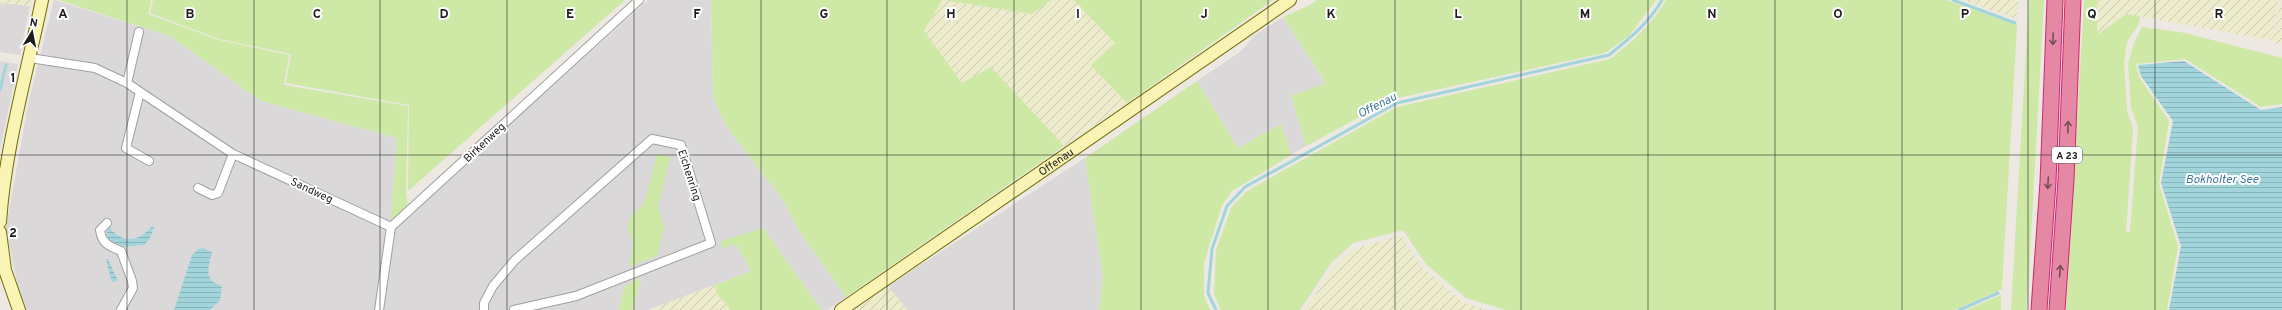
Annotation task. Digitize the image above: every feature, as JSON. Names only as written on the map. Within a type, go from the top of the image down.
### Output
[{"type":"highway","name":"A 23","points":[[2039,310],[2048,182],[2055,0]]},
{"type":"highway","name":"A 23","points":[[2057,310],[2066,180],[2073,0]]},
{"type":"main road","points":[[0,222],[2,195],[42,0]]},
{"type":"main road","name":"Offenau","points":[[841,310],[1290,0]]},
{"type":"main road","points":[[0,232],[2,269],[19,310]]},
{"type":"street","name":"Birkenweg","points":[[390,227],[639,0]]},
{"type":"street","points":[[127,83],[139,32]]},
{"type":"street","name":"Sandweg","points":[[30,58],[95,68],[127,83],[233,154],[390,227]]},
{"type":"street","points":[[140,92],[126,148],[149,161]]},
{"type":"street","name":"Eichenring","points":[[484,310],[484,303],[493,286],[515,260],[652,139],[681,145],[711,243],[576,296],[514,310]]},
{"type":"street","points":[[198,188],[212,195],[218,193],[233,154]]},
{"type":"street","points":[[107,223],[100,230],[101,238],[106,245],[121,251],[132,281],[133,288],[121,310]]},
{"type":"street","points":[[378,310],[390,227]]},
{"type":"shaded area","points":[[54,0],[170,36],[261,101],[397,138],[391,217],[399,225],[648,0],[711,0],[713,98],[727,127],[785,203],[799,231],[846,297],[827,310],[822,310],[763,228],[736,244],[751,271],[648,310],[633,310],[641,278],[624,287],[619,310],[26,310],[19,292],[6,228],[29,100]]},
{"type":"shaded area","points":[[0,3],[30,6],[20,55],[0,52]]},
{"type":"shaded area","points":[[1283,17],[1326,84],[1291,96],[1306,146],[1291,155],[1281,124],[1238,148],[1197,81],[1240,52],[1254,36]]},
{"type":"shaded area","points":[[0,61],[18,64],[0,150]]},
{"type":"shaded area","points":[[1085,158],[1103,278],[1099,310],[907,310],[888,286]]},
{"type":"green space","points":[[0,0],[31,0],[30,6],[0,3]]},
{"type":"green space","points":[[58,0],[151,0],[148,14],[219,40],[289,55],[284,85],[408,106],[406,191],[408,207],[394,220],[391,217],[397,138],[261,101],[170,36]]},
{"type":"green space","points":[[153,0],[625,0],[408,191],[409,105],[286,83],[291,54],[219,39],[150,13]]},
{"type":"green space","points":[[711,0],[942,0],[924,31],[962,83],[991,67],[1064,146],[846,297],[799,231],[785,203],[727,127],[713,98]]},
{"type":"green space","points":[[942,0],[1032,14],[1052,0],[1074,0],[1115,43],[1091,65],[1127,103],[1064,146],[991,67],[962,83],[924,31]]},
{"type":"green space","points":[[944,0],[1052,0],[1032,14]]},
{"type":"green space","points":[[1074,0],[1273,0],[1127,103],[1091,65],[1115,43]]},
{"type":"green space","points":[[1317,0],[1656,0],[1629,36],[1605,53],[1393,99],[1306,146],[1291,96],[1326,83],[1283,17],[1308,6]]},
{"type":"green space","points":[[1666,0],[1946,0],[2017,25],[2002,289],[1954,310],[1506,310],[1466,298],[1426,264],[1403,230],[1353,243],[1331,263],[1300,310],[1221,310],[1214,294],[1216,250],[1231,208],[1247,191],[1397,107],[1610,59],[1648,25]]},
{"type":"green space","points":[[1963,0],[2018,0],[2017,19]]},
{"type":"green space","points":[[2029,0],[2044,0],[2027,310],[2011,310]]},
{"type":"green space","points":[[2084,0],[2097,0],[2097,35],[2126,14],[2140,16],[2139,24],[2127,42],[2124,63],[2127,110],[2133,129],[2126,232],[2130,232],[2138,127],[2131,108],[2128,64],[2134,43],[2142,27],[2185,33],[2282,58],[2282,104],[2261,107],[2185,59],[2136,64],[2139,77],[2169,121],[2159,184],[2178,246],[2167,310],[2066,310]]},
{"type":"green space","points":[[2097,0],[2279,0],[2271,40],[2126,14],[2097,35]]},
{"type":"green space","points":[[2282,0],[2282,46],[2272,41]]},
{"type":"green space","points":[[1197,81],[1238,148],[1281,124],[1291,155],[1232,191],[1222,205],[1204,263],[1204,295],[1210,310],[1099,310],[1103,278],[1085,158]]},
{"type":"green space","points":[[657,154],[670,157],[658,206],[664,227],[657,256],[628,267],[633,246],[627,225],[631,216],[644,204]]},
{"type":"green space","points":[[763,228],[822,310],[731,310],[718,295],[715,285],[751,271],[736,244],[722,248],[721,241]]},
{"type":"green space","points":[[1401,235],[1422,267],[1464,303],[1488,310],[1305,310],[1334,267],[1354,249]]},
{"type":"green space","points":[[641,277],[633,310],[619,310],[624,287]]},
{"type":"green space","points":[[715,285],[718,295],[731,310],[652,310],[653,308]]},
{"type":"green space","points":[[888,286],[907,310],[855,310]]},
{"type":"green space","points":[[2001,295],[2001,310],[1966,310]]},
{"type":"water","name":"Bokholter See","points":[[2184,61],[2261,110],[2282,107],[2282,310],[2169,310],[2181,246],[2161,183],[2173,121],[2141,76],[2138,65]]},
{"type":"water","points":[[109,227],[119,236],[130,239],[141,236],[151,227],[154,227],[150,238],[144,245],[125,247],[109,240],[107,233]]},
{"type":"water","points":[[203,248],[212,252],[208,273],[212,281],[222,286],[220,300],[210,310],[174,310],[192,255],[198,249]]},
{"type":"water","points":[[108,259],[118,281],[112,282],[106,260]]},
{"type":"waterway","name":"Offenau","points":[[1216,310],[1208,293],[1212,249],[1227,206],[1245,187],[1397,103],[1609,55],[1645,23],[1662,0]]},
{"type":"waterway","points":[[1953,0],[2015,23]]},
{"type":"waterway","points":[[0,90],[6,65]]},
{"type":"waterway","points":[[1959,310],[1998,293]]}]
